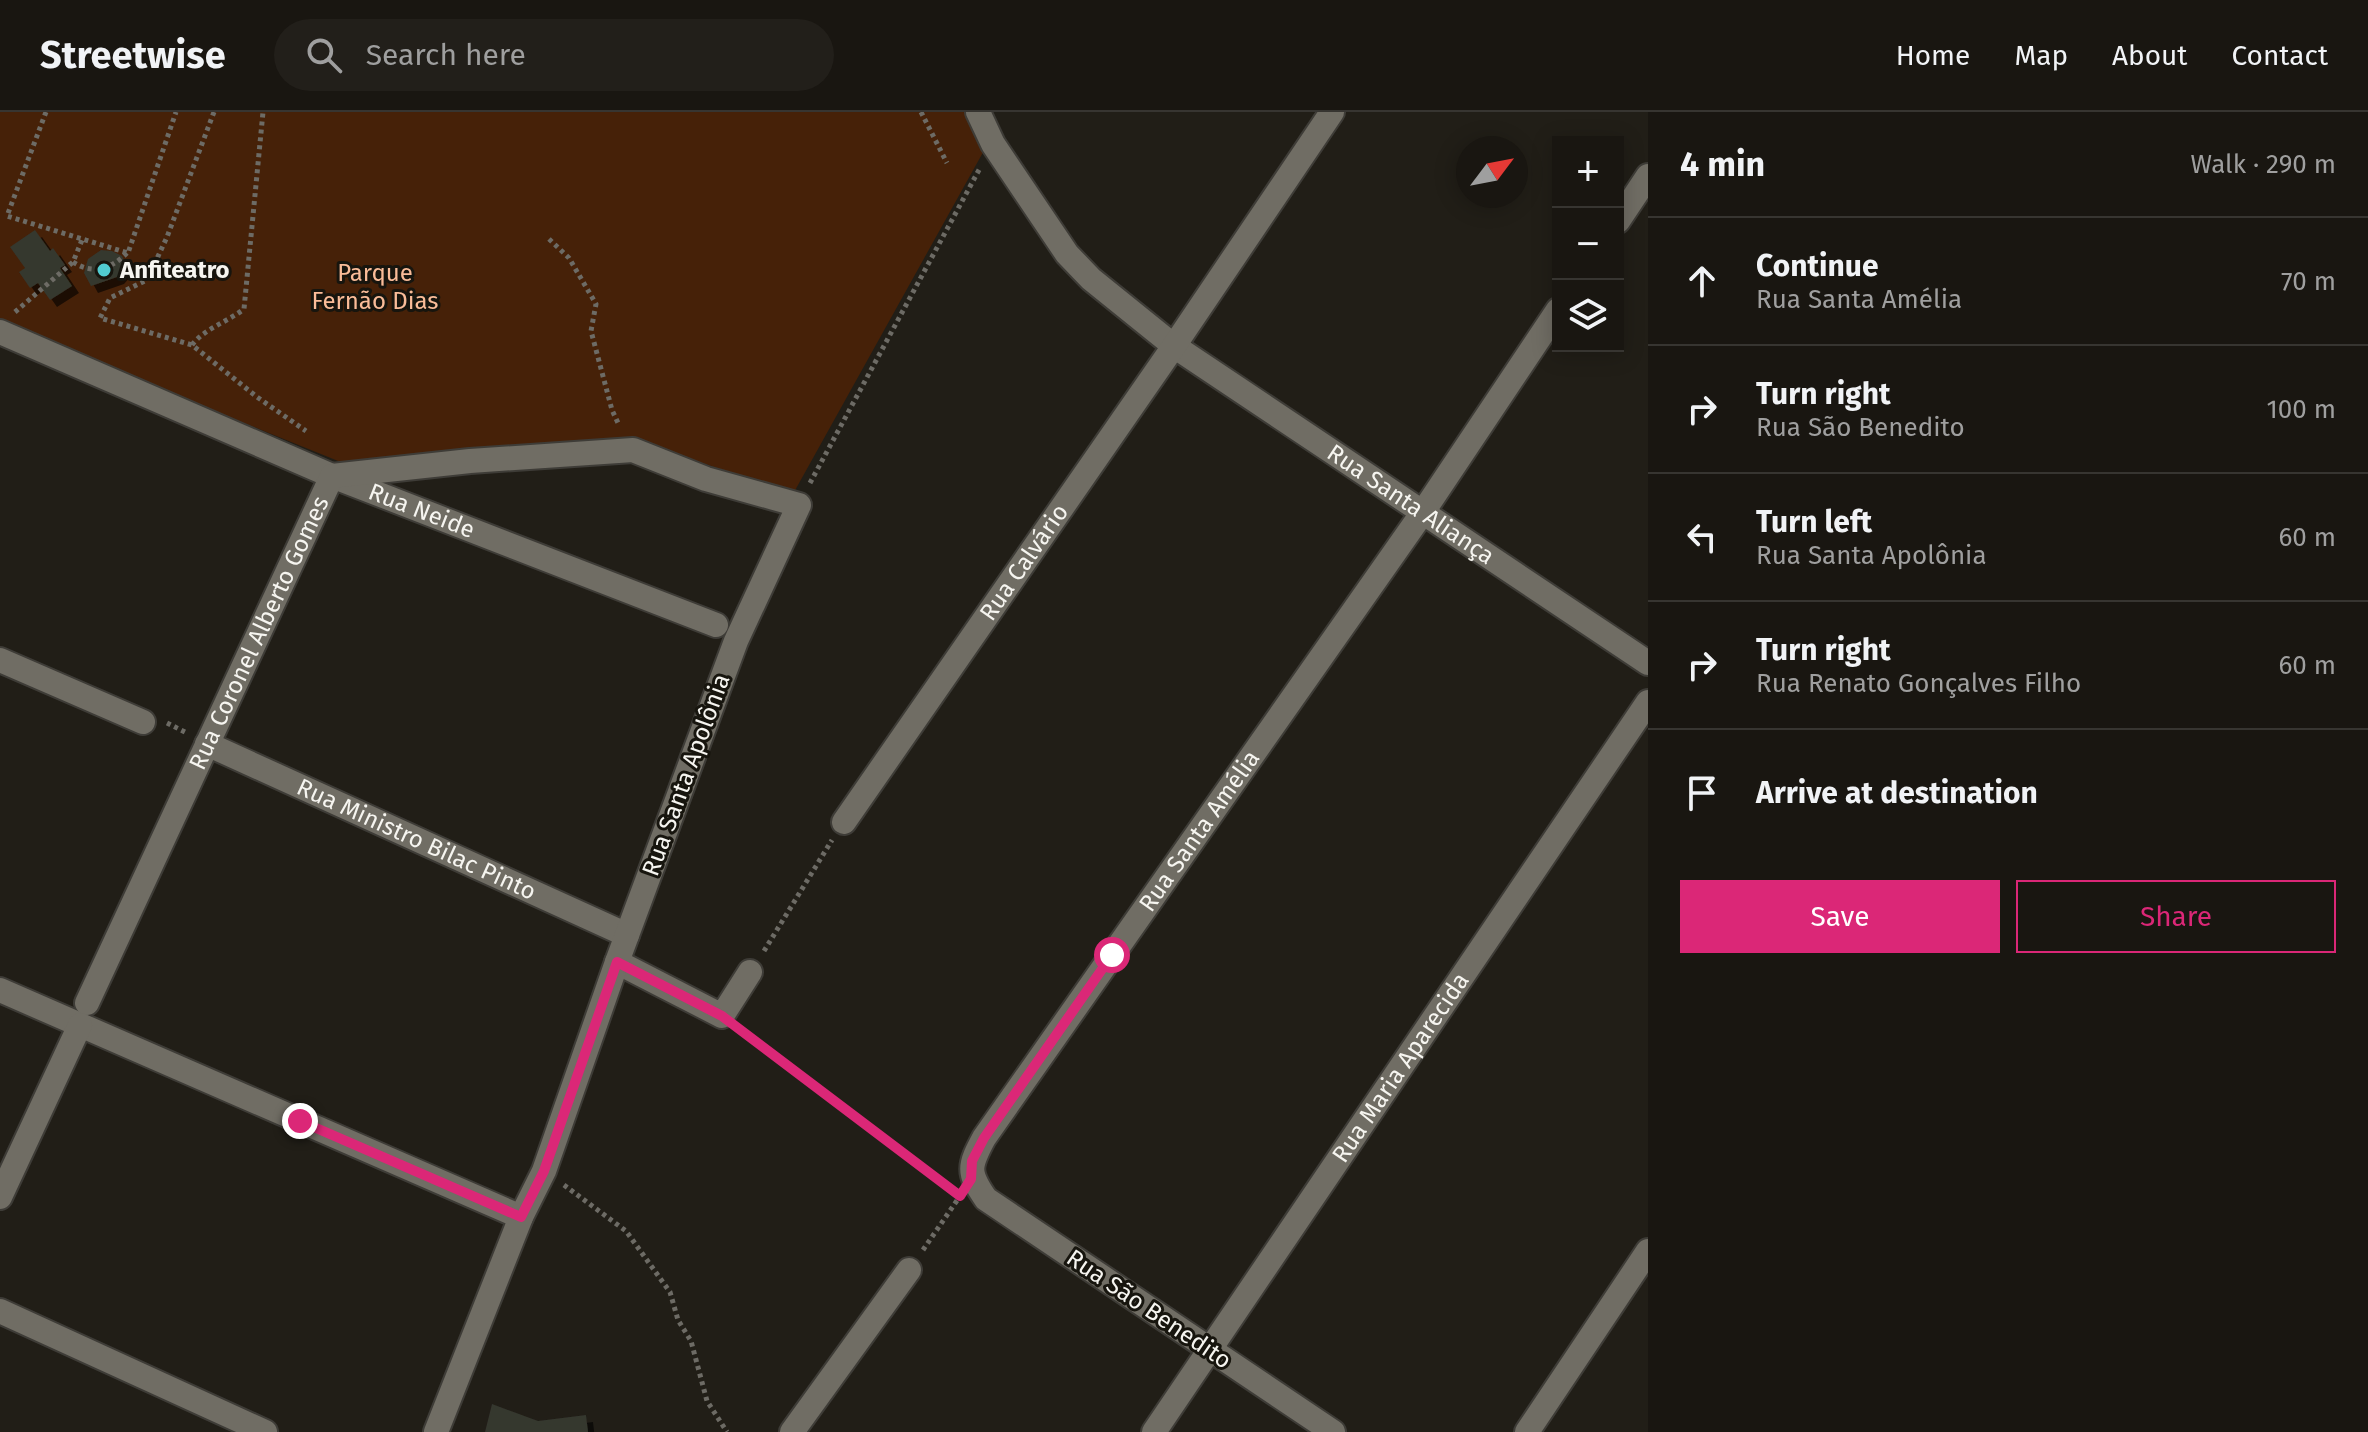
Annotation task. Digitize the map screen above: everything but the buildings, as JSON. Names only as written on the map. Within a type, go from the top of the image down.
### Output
[{"type":"street","name":"Rua Santa Aliança","points":[[978,112],[993,144],[1067,254],[1091,279],[1174,346],[1648,663]]},
{"type":"street","name":"Rua Calvário","points":[[844,822],[1332,112]]},
{"type":"street","points":[[1624,212],[1648,176]]},
{"type":"street","name":"Rua Santa Amélia","points":[[966,1188],[972,1161],[984,1138],[1423,512],[1552,319]]},
{"type":"street","name":"Rua Neide","points":[[5,324],[332,476],[716,625]]},
{"type":"street","name":"Rua Coronel Alberto Gomes","points":[[0,1197],[332,476],[470,461],[633,450],[706,479],[799,505]]},
{"type":"street","name":"Rua Santa Apolônia","points":[[436,1432],[521,1217],[544,1171],[617,962],[736,641],[799,505]]},
{"type":"street","points":[[0,660],[143,722]]},
{"type":"street","name":"Rua Maria Aparecida","points":[[1154,1432],[1648,702]]},
{"type":"street","name":"Rua Ministro Bilac Pinto","points":[[207,744],[627,935]]},
{"type":"street","points":[[617,962],[722,1016],[750,972]]},
{"type":"street","points":[[0,990],[83,1014],[521,1217]]},
{"type":"street","name":"Rua São Benedito","points":[[966,1188],[1333,1432]]},
{"type":"street","points":[[1527,1432],[1648,1251]]},
{"type":"street","points":[[792,1432],[909,1270]]},
{"type":"street","points":[[0,1311],[265,1432]]},
{"type":"path","points":[[46,112],[7,216],[128,253]]},
{"type":"path","points":[[73,262],[93,271],[120,260],[128,253],[176,112]]},
{"type":"path","points":[[214,112],[167,237],[147,280],[110,298],[100,318],[192,345],[306,431]]},
{"type":"path","points":[[192,345],[198,337],[244,309],[263,112]]},
{"type":"path","points":[[921,112],[947,163]]},
{"type":"path","points":[[799,505],[993,144]]},
{"type":"path","points":[[549,239],[569,258],[596,304],[591,331],[599,367],[612,410],[633,450]]},
{"type":"path","points":[[5,324],[41,287],[73,262],[82,240]]},
{"type":"path","points":[[143,722],[168,737],[171,732],[160,727],[163,721],[207,744]]},
{"type":"path","points":[[750,972],[844,822]]},
{"type":"path","points":[[722,1016],[966,1188],[909,1270]]},
{"type":"path","points":[[544,1171],[626,1231],[670,1292],[678,1320],[691,1341],[707,1401],[727,1432]]},
{"type":"green space","name":"Parque Fernão Dias","points":[[0,112],[970,112],[986,147],[793,494],[650,445],[348,465],[182,398],[0,319]]},
{"type":"place","name":"Anfiteatro","points":[[104,270]]},
{"type":"route","points":[[300,1121],[521,1217],[544,1171],[617,962],[722,1016],[960,1196],[971,1179],[972,1161],[984,1138],[1112,955]]}]
